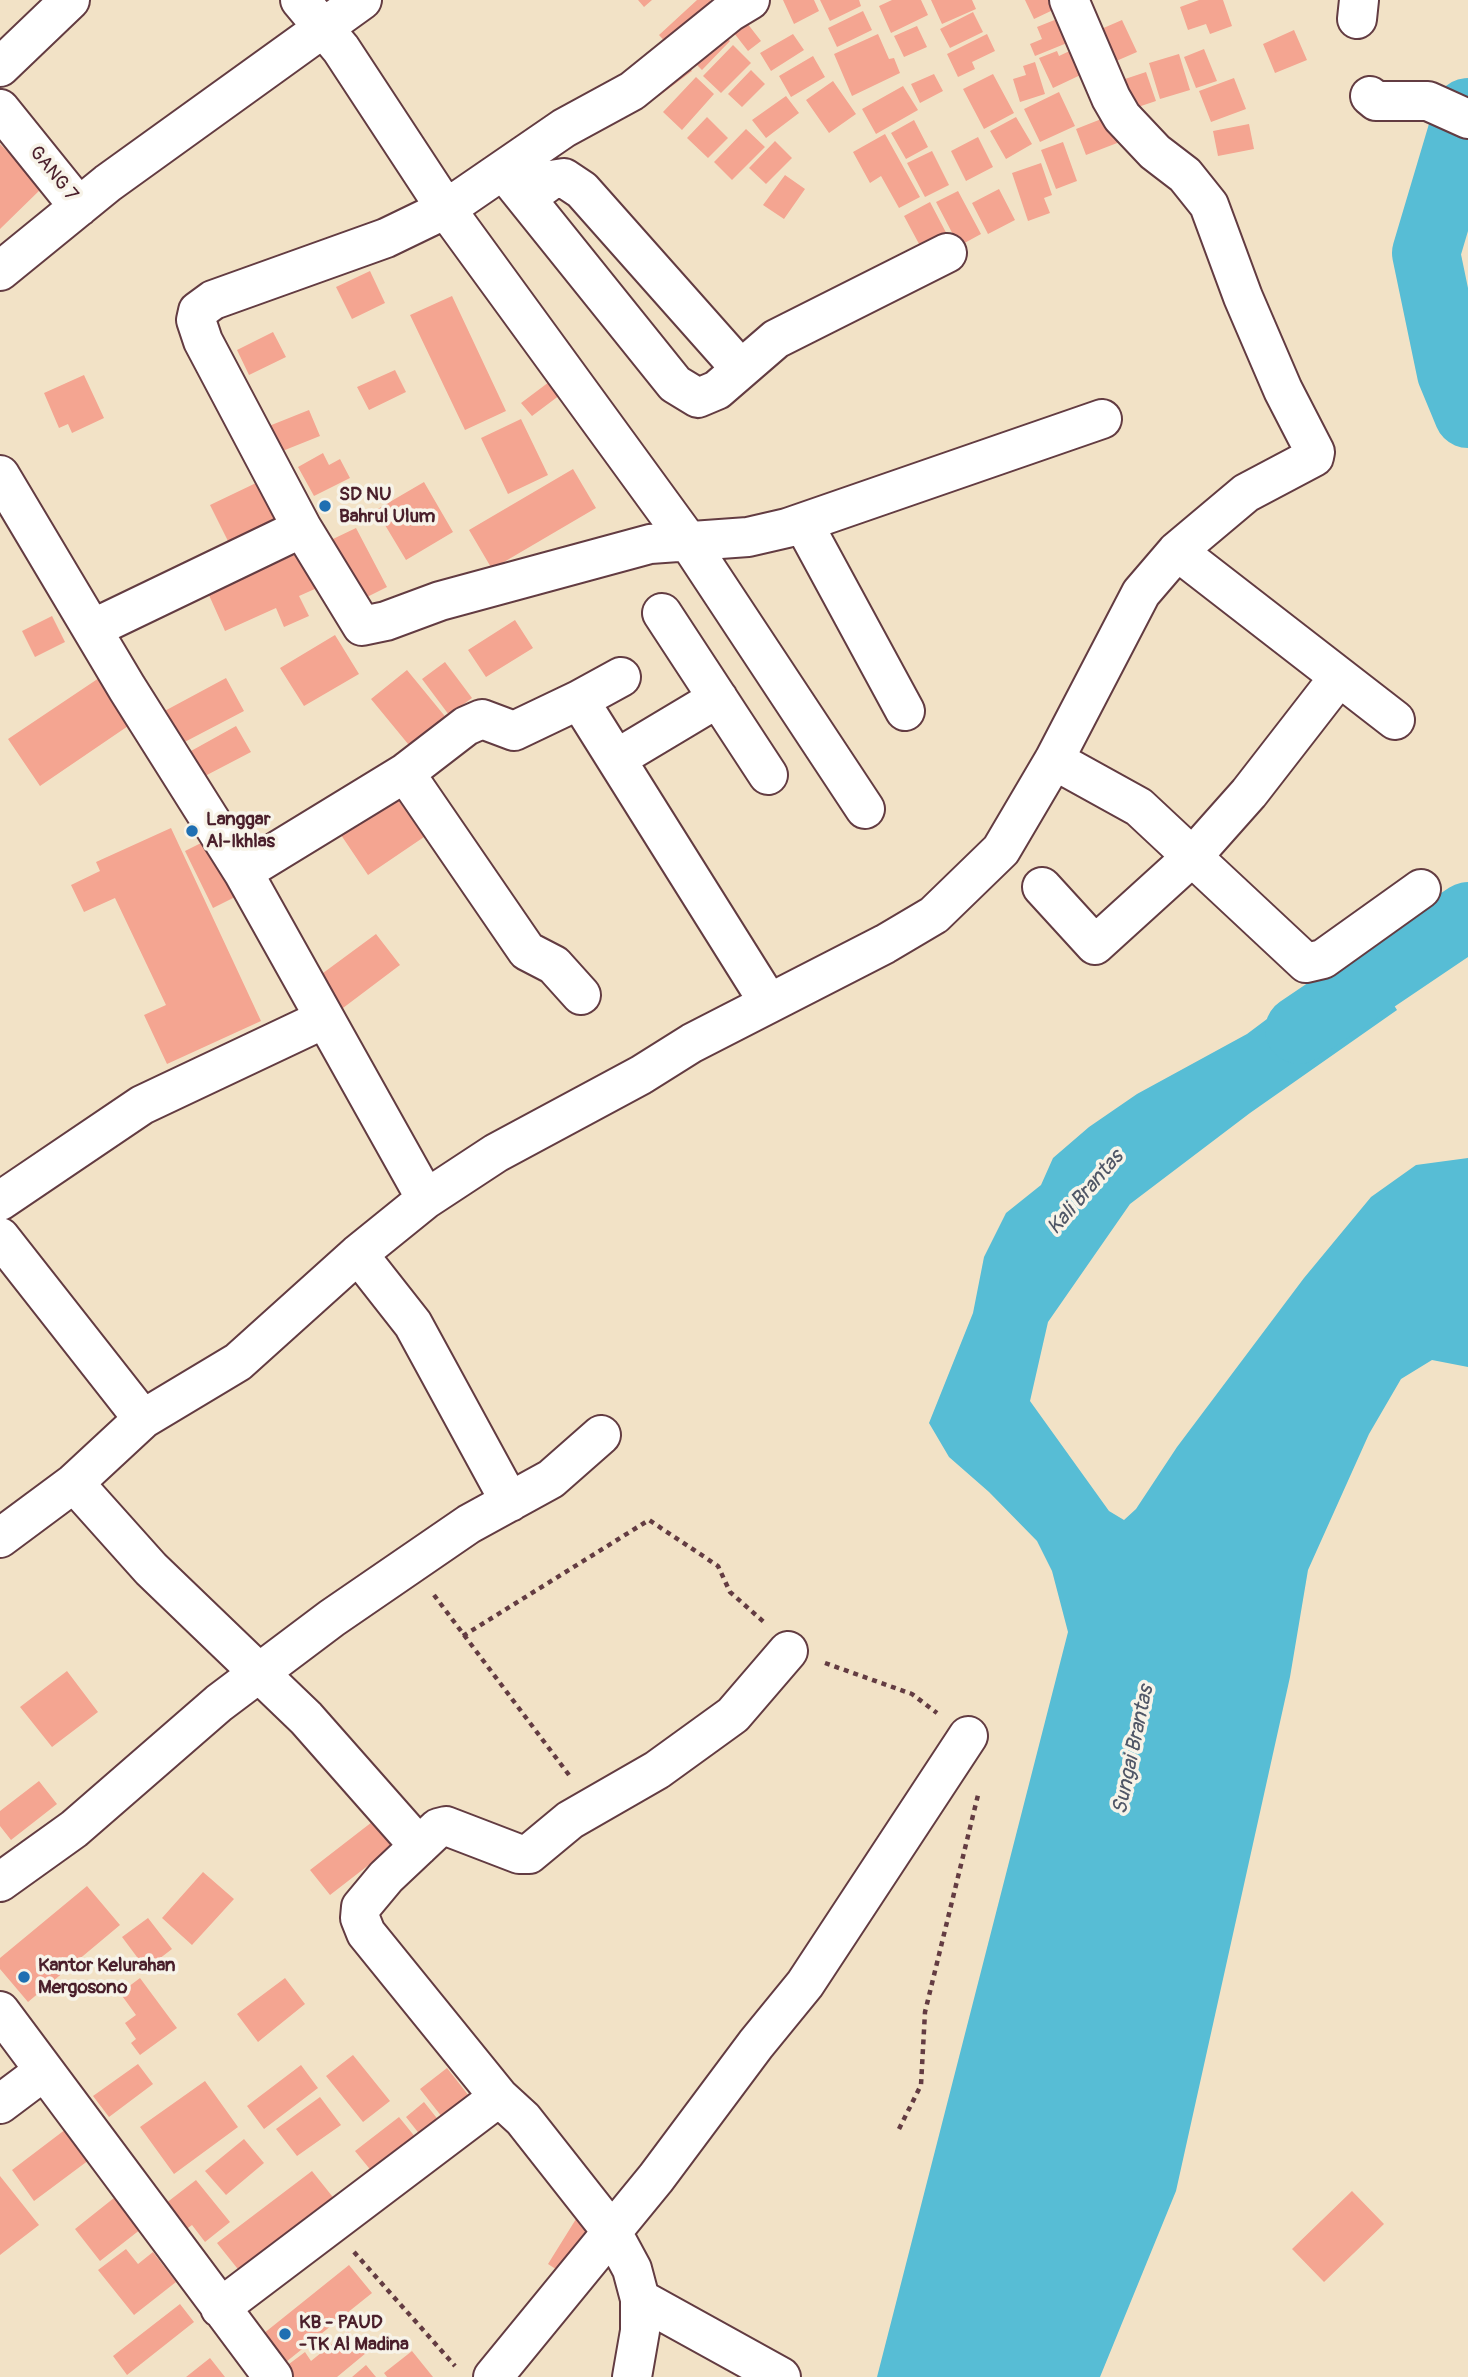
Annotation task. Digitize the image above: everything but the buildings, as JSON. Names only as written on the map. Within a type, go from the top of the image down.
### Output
[{"type":"street","points":[[0,67],[70,0]]},
{"type":"street","points":[[0,271],[311,13],[362,0]]},
{"type":"street","points":[[514,184],[564,128],[632,91],[750,0]]},
{"type":"street","points":[[0,1538],[74,1483],[143,1419],[238,1362],[358,1254],[426,1199],[496,1153],[934,915],[1001,850],[1054,760],[1141,593],[1177,551],[1247,493],[1312,458],[1315,453],[1283,390],[1209,205],[1185,175],[1155,152],[1122,117],[1111,98],[1069,0]]},
{"type":"street","points":[[311,13],[341,49],[446,209],[688,541],[864,809]]},
{"type":"street","points":[[1370,96],[1376,102],[1428,101],[1455,114]]},
{"type":"street","name":"GANG 7","points":[[0,109],[79,206]]},
{"type":"street","points":[[740,368],[582,190],[564,178],[514,184],[446,209],[386,238],[213,300],[198,311],[196,320],[203,341],[302,528],[362,626],[386,621],[440,601],[650,544],[748,537],[803,523],[1102,419]]},
{"type":"street","points":[[514,184],[675,384],[698,398],[718,390],[776,339],[947,253]]},
{"type":"street","points":[[0,475],[243,872],[426,1199]]},
{"type":"street","points":[[803,523],[905,710]]},
{"type":"street","points":[[92,629],[302,528]]},
{"type":"street","points":[[1177,551],[1395,720]]},
{"type":"street","points":[[662,613],[768,775]]},
{"type":"street","points":[[243,872],[405,772],[466,726],[482,719],[514,731],[621,677]]},
{"type":"street","points":[[1042,887],[1095,945],[1193,856],[1249,793],[1339,677]]},
{"type":"street","points":[[616,759],[718,698]]},
{"type":"street","points":[[579,700],[769,1003]]},
{"type":"street","points":[[1054,760],[1139,807],[1306,963],[1323,959],[1421,889]]},
{"type":"street","points":[[405,772],[527,951],[554,965],[581,995]]},
{"type":"street","points":[[0,1201],[142,1105],[324,1019]]},
{"type":"street","points":[[0,1237],[143,1419]]},
{"type":"street","points":[[358,1254],[413,1324],[510,1502]]},
{"type":"street","points":[[0,1882],[74,1829],[219,1703],[332,1618],[469,1524],[551,1479],[601,1435]]},
{"type":"street","points":[[74,1483],[151,1569],[306,1718],[419,1846]]},
{"type":"street","points":[[632,2377],[640,2331],[640,2299],[632,2269],[612,2232],[523,2119],[499,2097],[366,1933],[360,1918],[361,1907],[386,1877],[438,1828],[446,1826],[525,1856],[593,1807],[657,1770],[733,1715],[788,1651]]},
{"type":"street","points":[[493,2377],[612,2232],[756,2043],[805,1984],[968,1736]]},
{"type":"street","points":[[0,2011],[273,2377]]},
{"type":"street","points":[[0,2104],[44,2071]]},
{"type":"street","points":[[220,2308],[331,2227],[499,2097]]},
{"type":"street","points":[[640,2299],[781,2377]]},
{"type":"path","points":[[463,1636],[649,1520],[719,1566],[730,1592],[760,1617],[788,1651],[912,1694],[968,1736]]},
{"type":"path","points":[[402,1570],[433,1593],[593,1807]]},
{"type":"path","points":[[899,2129],[920,2085],[925,2012],[981,1781]]},
{"type":"path","points":[[331,2227],[457,2367]]},
{"type":"water","name":"Sungai Brantas","points":[[1359,950],[1397,1010],[1250,1113],[1130,1204],[1048,1322],[1030,1401],[1109,1511],[1124,1520],[1136,1509],[1177,1447],[1304,1278],[1371,1197],[1416,1165],[1468,1158],[1468,1367],[1432,1360],[1401,1379],[1369,1434],[1308,1570],[1290,1677],[1176,2191],[1100,2377],[877,2377],[1068,1632],[1052,1571],[1037,1541],[989,1492],[949,1457],[929,1423],[973,1313],[984,1257],[1006,1213],[1041,1185],[1053,1158],[1089,1127],[1137,1094],[1247,1034]]},
{"type":"waterway","name":"Kali Brantas","points":[[1468,112],[1426,253],[1451,373],[1468,414]]},
{"type":"waterway","name":"Kali Brantas","points":[[1299,1030],[1468,916]]},
{"type":"place","name":"SD NU Bahrul Ulum","points":[[325,506]]},
{"type":"place","name":"Langgar Al-Ikhlas","points":[[192,831]]},
{"type":"place","name":"Kantor Kelurahan Mergosono","points":[[24,1977]]},
{"type":"place","name":"KB - PAUD -TK Al Madina","points":[[285,2334]]}]
